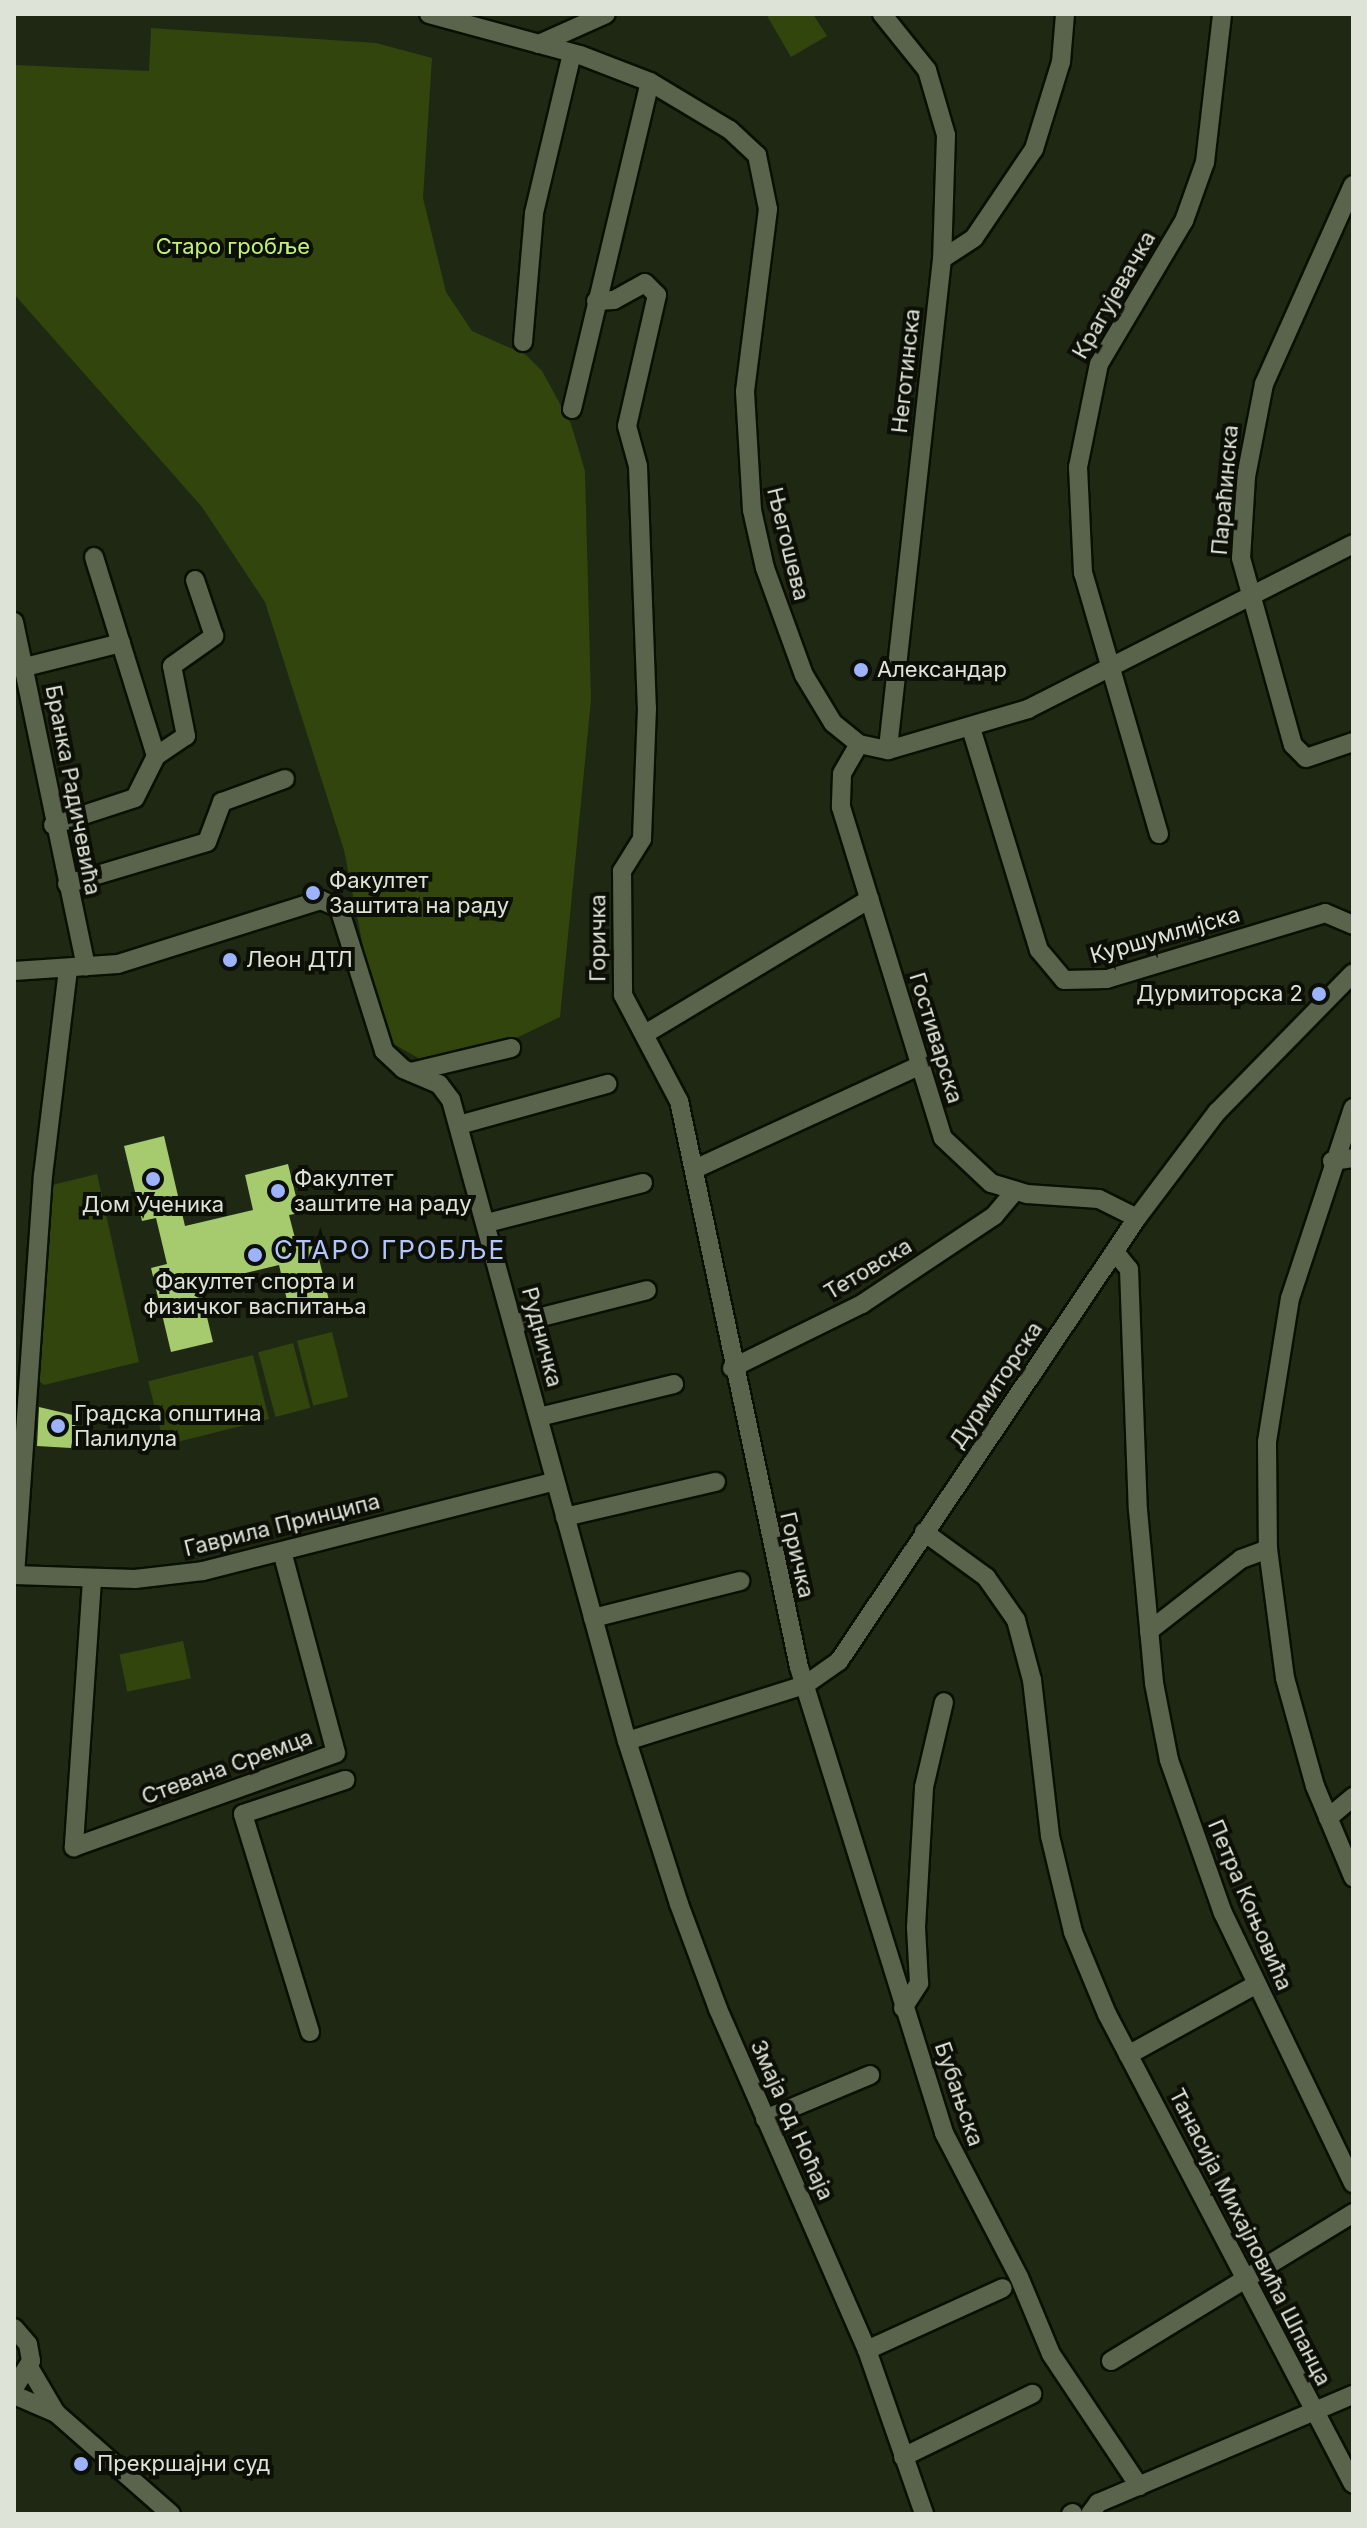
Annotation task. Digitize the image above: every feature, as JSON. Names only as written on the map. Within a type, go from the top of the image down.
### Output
[{"type":"street","name":"Његошева","points":[[429,14],[572,53],[650,82],[741,137],[763,166],[768,209],[745,392],[752,510],[765,568],[804,675],[833,723],[859,744]]},
{"type":"street","points":[[539,44],[606,14]]},
{"type":"street","name":"Неготинска","points":[[882,14],[927,70],[941,114],[942,259],[888,750]]},
{"type":"street","points":[[942,259],[974,238],[1034,149],[1061,62],[1065,14]]},
{"type":"street","name":"Крагујевачка","points":[[1159,834],[1107,665],[1079,544],[1076,502],[1085,414],[1104,353],[1195,193],[1213,118],[1222,14]]},
{"type":"street","points":[[523,342],[534,213],[572,53]]},
{"type":"street","points":[[572,409],[650,82]]},
{"type":"street","name":"Параћинска","points":[[1353,185],[1256,412],[1242,533],[1248,600],[1293,745],[1306,758],[1353,742]]},
{"type":"street","name":"Горичка","points":[[596,301],[614,300],[645,283],[657,295],[627,434],[638,466],[647,708],[642,839],[622,871],[622,990],[673,1084],[697,1168],[732,1368],[805,1685]]},
{"type":"street","points":[[859,744],[888,750],[1028,709],[1107,665],[1248,600],[1353,544]]},
{"type":"street","points":[[94,557],[156,756]]},
{"type":"street","points":[[53,825],[135,798],[156,756],[188,729],[173,663],[214,640],[195,580]]},
{"type":"street","name":"Бранка Радичевића","points":[[14,622],[67,884],[77,968],[43,1176],[14,1575]]},
{"type":"street","points":[[25,667],[121,643]]},
{"type":"street","name":"Куршумлијска","points":[[971,728],[1039,950],[1064,980],[1120,976],[1319,914],[1341,916],[1353,925]]},
{"type":"street","name":"Гостиварска","points":[[859,744],[839,790],[919,1066],[948,1146],[980,1176],[1015,1191],[1099,1199],[1137,1218]]},
{"type":"street","points":[[67,884],[207,842],[222,802],[285,779]]},
{"type":"street","points":[[645,1034],[870,899]]},
{"type":"street","name":"Рудничка","points":[[77,968],[118,964],[321,900],[339,908],[378,1041],[411,1072],[444,1088],[459,1125],[627,1741]]},
{"type":"street","points":[[14,971],[77,968]]},
{"type":"street","name":"Дурмиторска","points":[[627,1741],[805,1685],[849,1648],[1137,1218],[1217,1112],[1353,973]]},
{"type":"street","points":[[411,1072],[511,1048]]},
{"type":"street","points":[[697,1168],[919,1066]]},
{"type":"street","points":[[459,1125],[607,1084]]},
{"type":"street","points":[[1353,1108],[1332,1161],[1290,1298],[1267,1442],[1268,1549],[1285,1678],[1328,1818],[1353,1877]]},
{"type":"street","points":[[1332,1161],[1353,1158]]},
{"type":"street","points":[[487,1223],[643,1183]]},
{"type":"street","name":"Тетовска","points":[[732,1368],[862,1304],[994,1216],[1015,1191]]},
{"type":"street","name":"Петра Коњовића","points":[[1115,1252],[1129,1269],[1149,1631],[1177,1787],[1208,1876],[1353,2183]]},
{"type":"street","points":[[514,1324],[647,1290]]},
{"type":"street","points":[[539,1417],[674,1384]]},
{"type":"street","name":"Гаврила Принципа","points":[[14,1575],[92,1580],[191,1573],[555,1481]]},
{"type":"street","points":[[565,1517],[716,1482]]},
{"type":"street","name":"Танасија Михајловића Шпанца","points":[[924,1532],[986,1577],[1022,1634],[1065,1906],[1128,2055],[1353,2484]]},
{"type":"street","points":[[1149,1631],[1241,1559],[1268,1549]]},
{"type":"street","name":"Стевана Сремца","points":[[92,1580],[74,1847],[336,1753],[282,1552]]},
{"type":"street","points":[[593,1618],[740,1581]]},
{"type":"street","name":"Бубањска","points":[[805,1685],[903,2008],[952,2153],[1019,2277],[1051,2354],[1139,2486]]},
{"type":"street","points":[[903,2008],[919,1983],[916,1927],[924,1787],[944,1702]]},
{"type":"street","name":"Змаја од Ноћаја","points":[[627,1741],[684,1919],[765,2119],[867,2350],[924,2514]]},
{"type":"street","points":[[310,2032],[243,1814],[345,1780]]},
{"type":"street","points":[[1328,1818],[1353,1797]]},
{"type":"street","points":[[1128,2055],[1257,1984]]},
{"type":"street","points":[[765,2119],[870,2075]]},
{"type":"street","points":[[1111,2361],[1353,2213]]},
{"type":"street","points":[[867,2350],[1003,2288]]},
{"type":"street","points":[[14,2328],[28,2344],[29,2367],[56,2413]]},
{"type":"street","points":[[14,2388],[29,2367]]},
{"type":"street","points":[[903,2457],[1032,2394]]},
{"type":"street","points":[[14,2395],[56,2413],[171,2514]]},
{"type":"street","points":[[1094,2508],[1353,2395]]},
{"type":"green space","points":[[766,14],[813,14],[827,36],[791,57]]},
{"type":"green space","name":"Старо гробље","points":[[151,28],[376,43],[432,58],[423,198],[446,292],[472,331],[526,355],[542,371],[571,424],[585,471],[591,700],[560,1017],[504,1044],[420,1059],[390,1042],[376,1013],[344,850],[265,602],[202,507],[14,294],[14,65],[149,71]]},
{"type":"green space","points":[[97,1174],[139,1362],[44,1385],[36,1379],[52,1185]]},
{"type":"green space","points":[[332,1332],[348,1397],[313,1406],[297,1341]]},
{"type":"green space","points":[[293,1343],[310,1408],[276,1417],[258,1352]]},
{"type":"green space","points":[[253,1355],[269,1419],[164,1445],[148,1381]]},
{"type":"green space","points":[[183,1641],[191,1678],[127,1692],[119,1655]]},
{"type":"building","points":[[164,1136],[185,1226],[253,1210],[245,1175],[288,1164],[300,1213],[289,1215],[297,1246],[315,1242],[331,1309],[291,1318],[279,1265],[199,1284],[213,1342],[171,1352],[151,1268],[167,1264],[156,1218],[142,1221],[124,1146]]},
{"type":"building","name":"Градска општина Палилула","points":[[39,1407],[77,1416],[71,1448],[37,1446]]},
{"type":"place","name":"Александар","points":[[861,670]]},
{"type":"place","name":"Факултет Заштита на раду","points":[[313,893]]},
{"type":"place","name":"Леон ДТЛ","points":[[230,960]]},
{"type":"place","name":"Дурмиторска 2","points":[[1319,994]]},
{"type":"place","name":"Дом Ученика","points":[[153,1179]]},
{"type":"place","name":"Факултет заштите на раду","points":[[278,1191]]},
{"type":"place","name":"Факултет спорта и физичког васпитања","points":[[255,1255]]},
{"type":"place","name":"Градска општина Палилула","points":[[58,1426]]},
{"type":"place","name":"Прекршајни суд","points":[[81,2464]]},
{"type":"district","name":"СТАРО ГРОБЉЕ","points":[[390,1250]]}]
